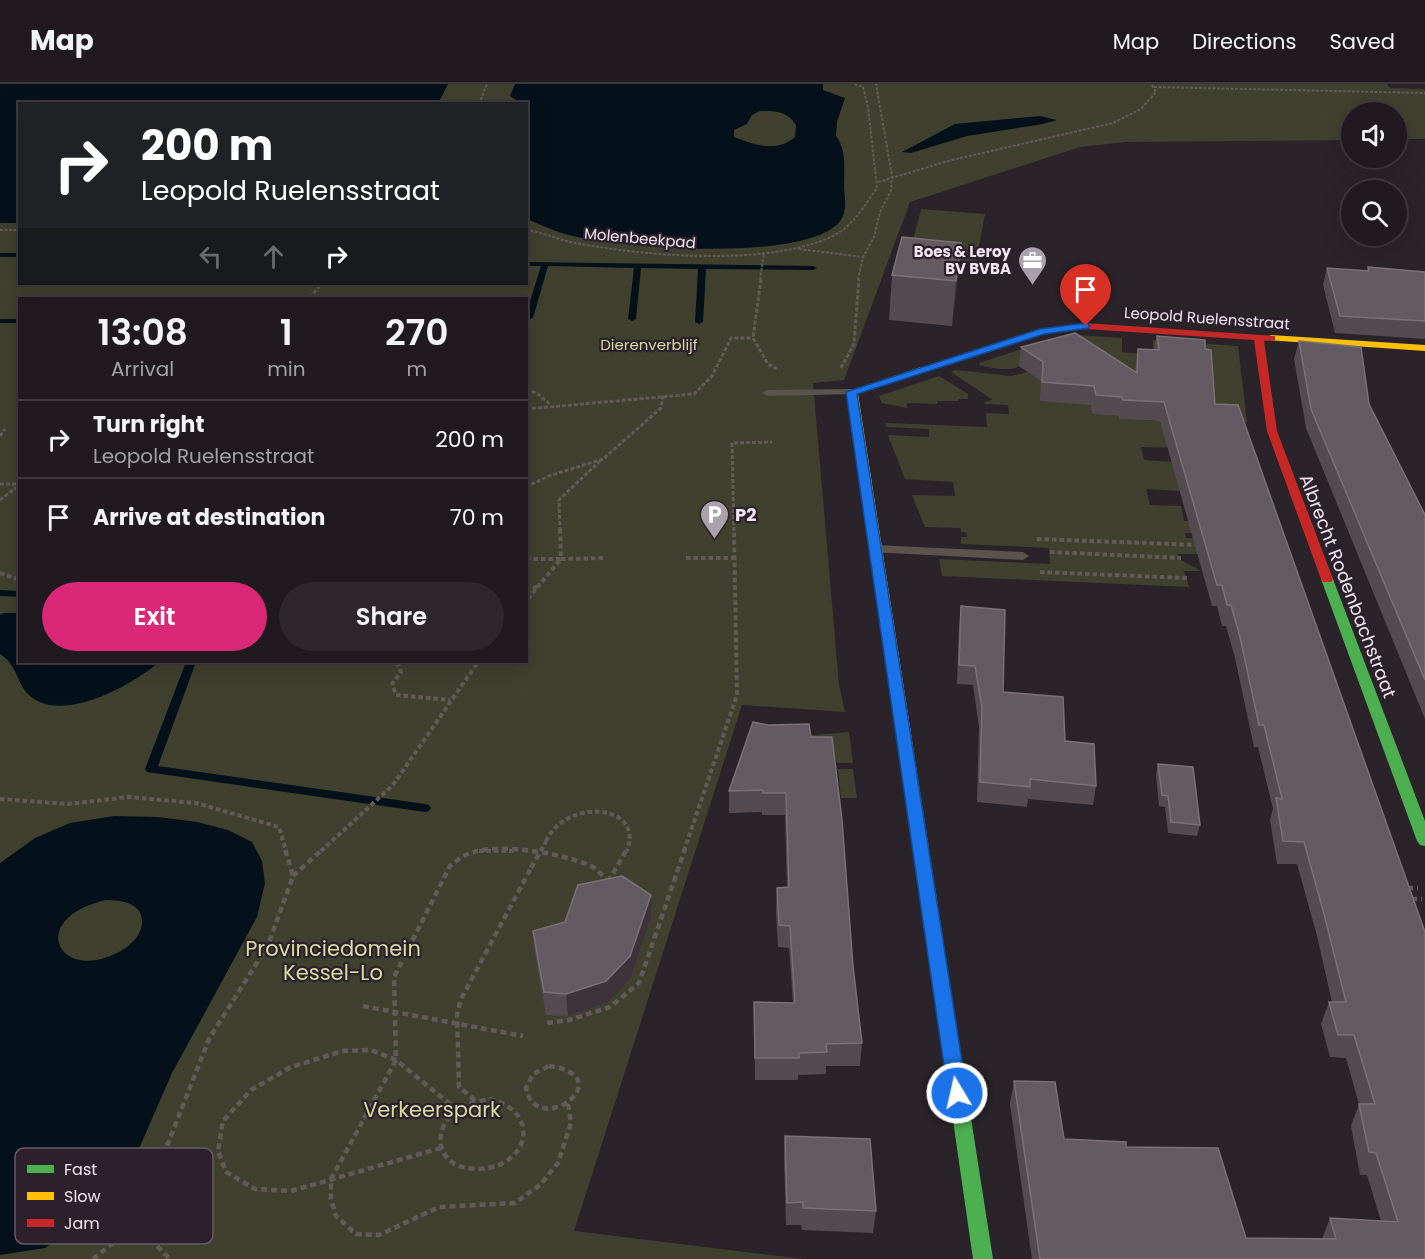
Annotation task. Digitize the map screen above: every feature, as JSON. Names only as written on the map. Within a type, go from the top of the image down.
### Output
[{"type":"street","name":"Leopold Ruelensstraat","points":[[852,392],[1020,338],[1064,327],[1086,326],[1425,348]]},
{"type":"street","name":"Albrecht Rodenbachstraat","points":[[1258,338],[1272,431],[1425,841]]},
{"type":"street","points":[[852,392],[983,1259]]},
{"type":"lane","points":[[767,393],[852,392]]},
{"type":"lane","points":[[874,549],[1023,556]]},
{"type":"path","points":[[479,102],[487,84]]},
{"type":"path","points":[[854,84],[863,87],[878,182],[952,160],[1113,123],[1141,109],[1156,92],[1151,84]]},
{"type":"path","points":[[839,372],[854,344],[859,273],[863,257],[874,237],[880,212],[891,191],[892,176],[876,84]]},
{"type":"path","points":[[1154,87],[1425,93]]},
{"type":"path","name":"Molenbeekpad","points":[[785,251],[815,244],[848,226],[877,188],[878,182]]},
{"type":"path","name":"Molenbeekpad","points":[[528,229],[573,242],[678,254],[802,249],[863,257]]},
{"type":"path","points":[[0,230],[18,230]]},
{"type":"path","points":[[765,252],[753,338],[768,364],[797,380],[808,393]]},
{"type":"path","points":[[311,297],[320,285]]},
{"type":"path","points":[[528,409],[694,394],[712,376],[731,338],[753,338]]},
{"type":"path","points":[[528,391],[537,393],[551,406]]},
{"type":"path","points":[[528,599],[561,559],[559,500],[661,408],[663,396]]},
{"type":"path","points":[[0,436],[5,429]]},
{"type":"path","points":[[548,1023],[569,1020],[610,1007],[639,983],[737,695],[732,443],[772,442]]},
{"type":"path","points":[[528,486],[549,476],[603,459]]},
{"type":"path","points":[[0,484],[18,484]]},
{"type":"path","points":[[0,500],[18,486]]},
{"type":"path","points":[[1034,538],[1201,545]]},
{"type":"path","points":[[1050,552],[1181,558]]},
{"type":"path","points":[[528,559],[605,558]]},
{"type":"path","points":[[686,558],[735,558]]},
{"type":"path","points":[[0,573],[18,579]]},
{"type":"path","points":[[528,585],[537,588]]},
{"type":"path","points":[[397,663],[401,672],[392,684],[396,695],[450,700]]},
{"type":"path","points":[[166,1148],[209,1039],[268,945],[293,876],[393,785],[477,663]]},
{"type":"path","points":[[0,799],[68,804],[129,797],[196,803],[279,827],[293,876]]},
{"type":"path","points":[[475,1100],[459,1087],[457,1014],[461,999],[558,822],[580,812],[593,811],[617,817],[625,824],[630,841],[604,890]]},
{"type":"path","points":[[568,1104],[571,1123],[558,1163],[540,1185],[515,1203],[440,1207],[379,1235],[356,1234],[336,1216],[331,1199],[331,1179],[396,1060],[394,977],[450,866],[465,855],[482,850],[515,851],[588,866],[600,872],[608,882]]},
{"type":"path","points":[[1401,888],[1418,888]]},
{"type":"path","points":[[1405,899],[1422,899]]},
{"type":"path","points":[[363,1006],[523,1036]]},
{"type":"path","points":[[441,1148],[291,1191],[255,1189],[226,1173],[218,1151],[223,1121],[251,1090],[291,1067],[343,1051],[371,1050],[396,1060],[456,1109]]},
{"type":"path","points":[[549,1066],[566,1068],[573,1073],[579,1086],[578,1093],[568,1104],[552,1109],[536,1105],[531,1101],[526,1088],[533,1074],[549,1066]]},
{"type":"path","points":[[489,1099],[502,1101],[514,1107],[525,1128],[518,1151],[508,1160],[482,1170],[456,1165],[447,1158],[441,1148],[439,1136],[442,1124],[456,1109],[475,1100],[489,1099]]},
{"type":"path","points":[[93,1259],[112,1244]]},
{"type":"path","points":[[155,1244],[170,1259]]},
{"type":"green space","name":"Provinciedomein Kessel-Lo","points":[[0,84],[1387,84],[1390,88],[1423,89],[1425,91],[1425,139],[1407,139],[1407,102],[1341,102],[1341,140],[1126,142],[1080,147],[910,202],[844,380],[813,383],[839,685],[845,712],[742,705],[574,1231],[804,1259],[0,1259]]},
{"type":"green space","points":[[921,209],[985,214],[976,262],[909,256]]},
{"type":"green space","points":[[1076,335],[1122,338],[1122,352],[1153,355],[1153,340],[1238,346],[1247,422],[1092,409],[1093,414],[1119,416],[1120,419],[1157,421],[1160,418],[1185,448],[1141,447],[1144,460],[1173,462],[1180,491],[1146,489],[1150,505],[1181,506],[1184,521],[1196,521],[1199,533],[1185,533],[1186,538],[1193,538],[1199,554],[1177,554],[1179,559],[1201,571],[1184,571],[1189,587],[942,576],[939,559],[1050,564],[1049,548],[961,544],[961,537],[967,537],[966,532],[961,532],[961,528],[925,527],[912,495],[955,496],[953,482],[905,479],[888,435],[929,437],[929,429],[886,427],[886,423],[987,427],[986,413],[1009,414],[1008,405],[985,404],[984,402],[993,400],[951,372],[955,370],[1011,376],[1028,372],[1019,366],[1001,369],[979,365],[979,363],[1043,342]]},
{"type":"green space","points":[[939,376],[968,394],[968,399],[938,401],[937,404],[907,403],[907,408],[882,403],[879,396]]},
{"type":"green space","points":[[849,732],[853,763],[837,763],[835,758],[810,759],[791,737]]},
{"type":"green space","points":[[838,769],[853,769],[857,798],[841,798]]},
{"type":"water","points":[[0,84],[448,84],[439,102],[18,102],[18,223],[0,223]]},
{"type":"water","points":[[515,84],[823,84],[823,90],[845,98],[837,122],[836,136],[842,148],[844,161],[843,216],[822,234],[792,243],[753,247],[709,249],[624,244],[555,231],[528,219],[528,102],[519,102],[510,96]],"holes":[[[760,111],[776,112],[789,117],[796,125],[795,137],[788,142],[765,146],[734,137],[734,130],[747,124],[752,115]]]},
{"type":"water","points":[[1040,116],[1057,120],[967,136],[911,153],[902,152],[955,124]]},
{"type":"water","points":[[18,613],[18,663],[158,663],[132,681],[96,698],[77,704],[59,706],[43,703],[29,695],[10,663],[0,654],[0,615]]},
{"type":"water","points":[[114,816],[158,817],[197,822],[228,830],[252,842],[262,861],[265,883],[257,917],[172,1073],[139,1148],[15,1148],[15,1244],[51,1244],[45,1248],[0,1255],[0,863],[35,838],[70,823]],"holes":[[[106,900],[125,902],[139,911],[142,924],[136,938],[124,949],[102,959],[83,960],[69,956],[60,946],[59,934],[65,921],[80,909]]]},
{"type":"building","points":[[902,237],[961,243],[956,281],[892,275]]},
{"type":"building","points":[[1368,267],[1425,272],[1425,321],[1340,316],[1327,268],[1369,271]]},
{"type":"building","points":[[1075,333],[1137,373],[1138,349],[1159,350],[1157,336],[1205,340],[1205,349],[1211,350],[1215,404],[1238,405],[1425,932],[1425,1259],[1040,1259],[1014,1081],[1055,1082],[1064,1139],[1126,1142],[1126,1147],[1218,1148],[1246,1238],[1336,1239],[1330,1218],[1398,1222],[1376,1153],[1369,1152],[1359,1104],[1375,1104],[1354,1035],[1338,1035],[1329,1002],[1346,1002],[1304,842],[1283,841],[1276,798],[1282,799],[1264,725],[1259,725],[1231,605],[1227,605],[1222,585],[1217,585],[1164,402],[1123,400],[1122,397],[1096,395],[1094,386],[1042,382],[1043,362],[1021,347]]},
{"type":"building","points":[[1299,341],[1361,347],[1369,404],[1425,515],[1425,680],[1311,409]]},
{"type":"building","points":[[961,606],[1005,610],[1003,692],[1063,697],[1065,741],[1094,744],[1096,786],[1030,779],[1030,787],[980,782],[982,707],[975,666],[959,665]]},
{"type":"building","points":[[753,722],[768,725],[809,724],[811,737],[832,737],[842,820],[853,966],[862,1043],[826,1044],[827,1052],[799,1053],[799,1058],[755,1058],[754,1002],[795,1003],[790,926],[779,925],[777,888],[789,887],[786,793],[763,793],[763,790],[729,791]]},
{"type":"building","points":[[1158,764],[1193,767],[1200,825],[1171,822],[1168,796],[1162,795]]},
{"type":"building","points":[[622,876],[651,895],[630,956],[606,981],[566,994],[544,992],[533,931],[565,922],[578,885]]},
{"type":"building","points":[[785,1136],[870,1139],[876,1211],[803,1208],[803,1202],[787,1203]]},
{"type":"waterway","points":[[0,255],[18,255]]},
{"type":"waterway","points":[[528,264],[545,264]]},
{"type":"waterway","points":[[529,318],[545,264]]},
{"type":"waterway","points":[[545,264],[813,268]]},
{"type":"waterway","points":[[632,319],[638,266]]},
{"type":"waterway","points":[[699,322],[702,267]]},
{"type":"waterway","points":[[0,321],[18,321]]},
{"type":"waterway","points":[[0,593],[18,594]]},
{"type":"waterway","points":[[191,663],[151,769],[425,808]]},
{"type":"traffic: fast","points":[[1327,579],[1425,841]]},
{"type":"traffic: fast","points":[[907,753],[983,1259]]},
{"type":"traffic: slow","points":[[1271,338],[1425,348]]},
{"type":"traffic: slow","points":[[907,753],[852,392],[921,370]]},
{"type":"traffic: jam","points":[[921,370],[1043,331],[1085,326],[1271,338]]},
{"type":"traffic: jam","points":[[1259,338],[1272,431],[1327,579]]},
{"type":"place","name":"Boes & Leroy BV BVBA","points":[[1032,286]]},
{"type":"place","name":"P2","points":[[714,540]]},
{"type":"route","points":[[957,1093],[852,392],[1043,331],[1086,326]]},
{"type":"park label","name":"Dierenverblijf","points":[[649,344]]},
{"type":"park label","name":"Verkeerspark","points":[[432,1109]]}]
